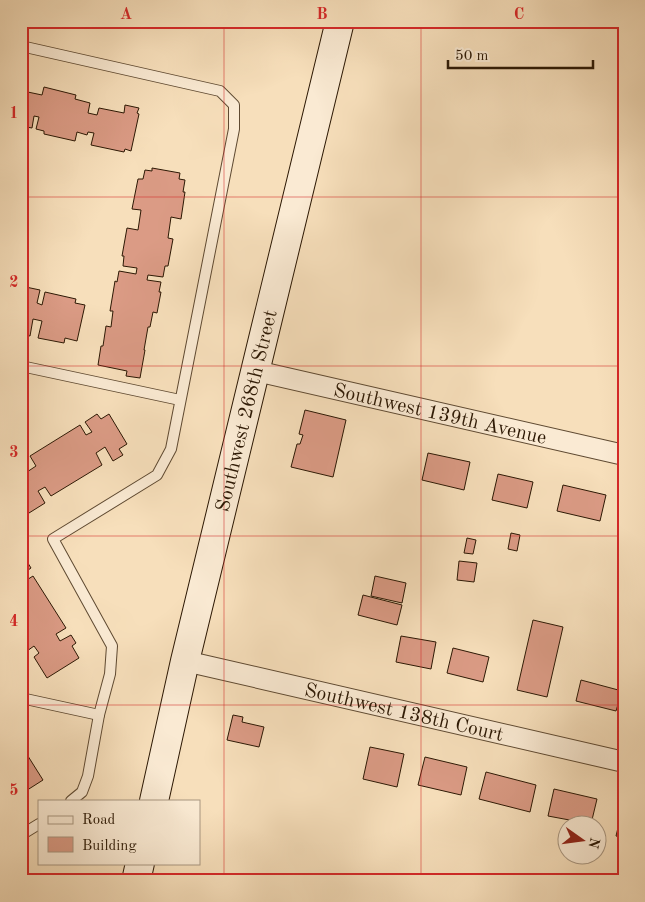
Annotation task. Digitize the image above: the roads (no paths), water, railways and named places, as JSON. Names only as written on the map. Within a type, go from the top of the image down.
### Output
[{"type":"main road","name":"Southwest 268th Street","points":[[154,800],[185,661],[340,21]]},
{"type":"main road","points":[[136,881],[140,864]]},
{"type":"street","name":"Southwest 139th Avenue","points":[[256,371],[624,455]]},
{"type":"street","name":"Southwest 138th Court","points":[[185,661],[624,762]]},
{"type":"lane","points":[[21,46],[220,91],[234,105],[234,129],[171,449],[157,475],[53,539],[112,646],[110,674],[99,715],[88,776],[82,792],[72,800]]},
{"type":"lane","points":[[21,366],[180,400]]},
{"type":"lane","points":[[21,698],[99,715]]},
{"type":"lane","points":[[21,835],[38,825]]}]
